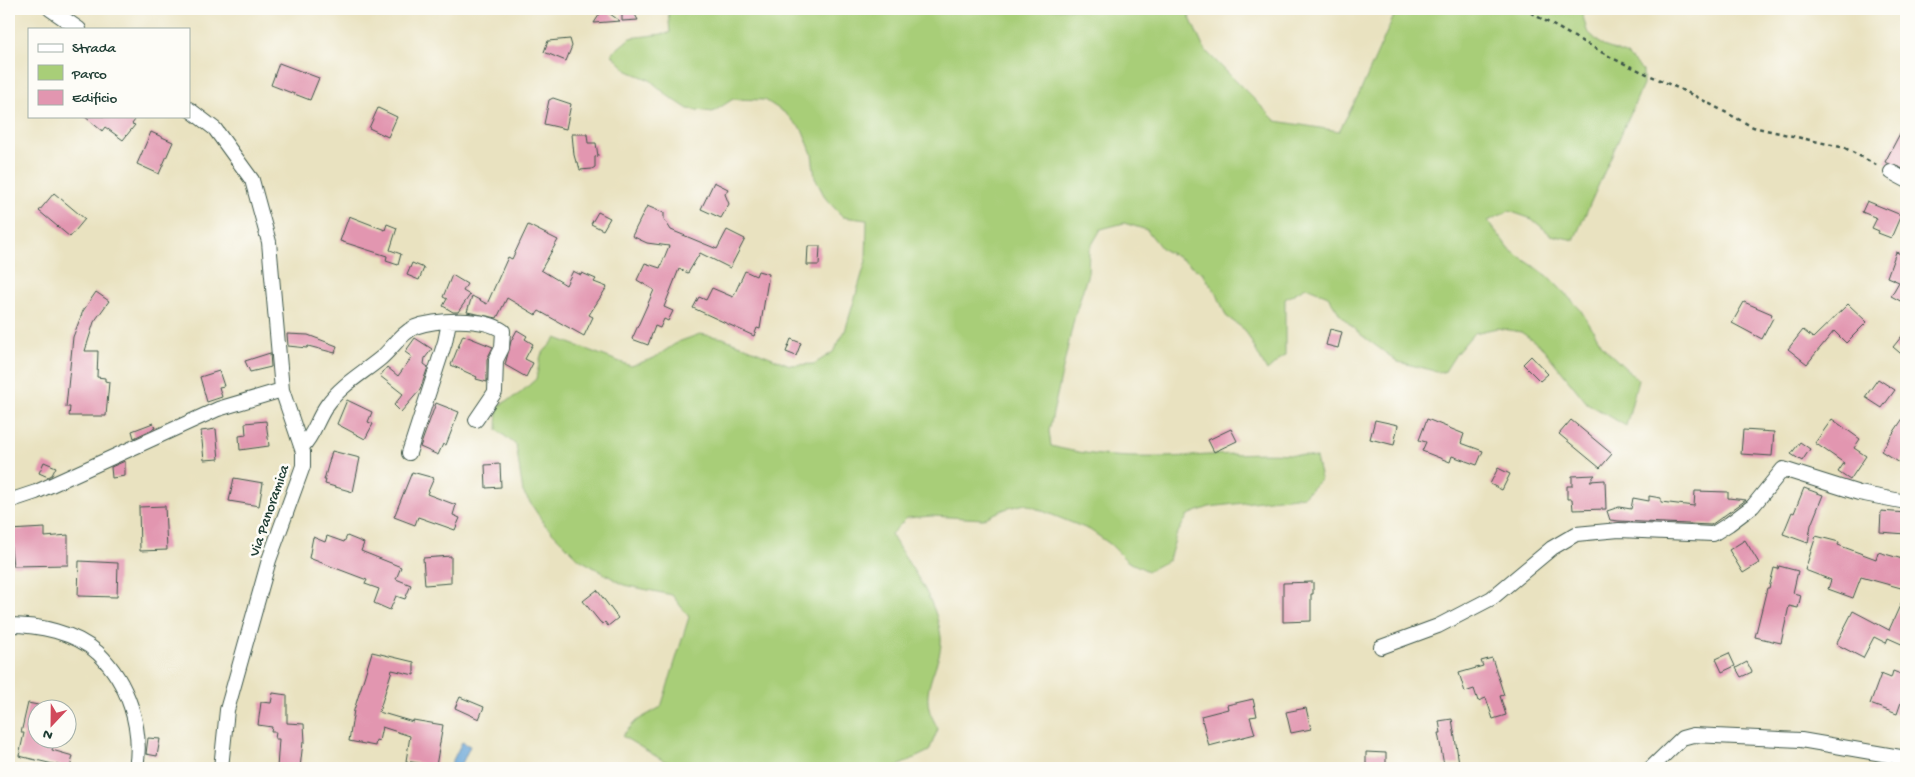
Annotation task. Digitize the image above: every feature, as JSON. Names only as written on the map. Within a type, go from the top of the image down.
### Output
[{"type":"street","points":[[50,9],[78,28]]},
{"type":"street","name":"Via Panoramica","points":[[190,111],[215,129],[252,180],[269,242],[282,390],[302,447],[303,466],[269,560],[227,710],[221,768]]},
{"type":"street","points":[[1891,172],[1906,180]]},
{"type":"street","points":[[302,447],[309,440],[331,399],[382,357],[407,332],[424,325],[449,322],[482,322],[496,326],[503,332],[504,338],[496,360],[495,392],[476,420]]},
{"type":"street","points":[[409,453],[445,342],[449,322]]},
{"type":"street","points":[[9,501],[36,492],[218,409],[282,390]]},
{"type":"street","points":[[1381,647],[1438,626],[1492,598],[1552,548],[1576,534],[1619,530],[1713,534],[1753,506],[1782,469],[1859,493],[1906,502]]},
{"type":"street","points":[[9,625],[32,625],[51,630],[74,638],[97,652],[115,674],[131,708],[138,730],[136,768]]},
{"type":"street","points":[[1651,768],[1682,738],[1693,735],[1801,740],[1906,758]]},
{"type":"path","points":[[1524,9],[1612,58],[1695,96],[1753,127],[1845,148],[1891,172]]},
{"type":"green space","points":[[668,9],[1186,9],[1204,49],[1276,121],[1339,131],[1361,90],[1397,9],[1581,9],[1587,31],[1603,46],[1626,54],[1643,71],[1643,85],[1574,240],[1551,235],[1532,219],[1509,211],[1488,221],[1510,250],[1548,276],[1580,309],[1604,348],[1638,380],[1626,426],[1587,403],[1541,346],[1521,332],[1497,328],[1474,333],[1456,354],[1444,373],[1398,362],[1360,334],[1341,316],[1328,296],[1306,287],[1285,299],[1285,355],[1267,371],[1245,330],[1226,316],[1217,294],[1202,273],[1162,249],[1147,230],[1124,223],[1101,229],[1089,250],[1088,273],[1074,319],[1049,431],[1051,446],[1090,454],[1130,457],[1263,453],[1290,454],[1316,458],[1321,479],[1304,496],[1209,507],[1188,515],[1176,536],[1169,560],[1148,571],[1127,561],[1110,544],[1090,530],[1025,504],[1005,509],[983,519],[932,516],[907,518],[891,534],[928,596],[934,609],[941,637],[941,646],[928,699],[931,716],[938,729],[929,751],[894,768],[743,768],[712,766],[687,768],[664,761],[622,736],[636,721],[661,707],[689,617],[672,595],[624,585],[579,559],[545,525],[523,492],[516,445],[497,430],[498,406],[519,394],[536,379],[541,355],[556,338],[631,366],[654,358],[678,342],[700,334],[723,338],[790,365],[814,364],[833,352],[845,331],[866,261],[867,220],[843,217],[826,199],[815,178],[812,154],[803,131],[785,113],[765,100],[733,99],[713,112],[688,109],[668,96],[650,80],[628,71],[611,54],[630,38],[670,33]]},
{"type":"water","points":[[462,742],[470,746],[460,768],[450,766]]},
{"type":"building","points":[[603,9],[620,21],[594,23]]},
{"type":"building","points":[[622,9],[632,9],[638,20],[622,21]]},
{"type":"building","points":[[570,39],[572,46],[566,61],[544,52],[548,41]]},
{"type":"building","points":[[279,63],[319,78],[310,100],[271,85]]},
{"type":"building","points":[[553,98],[571,104],[566,129],[544,124],[549,100]]},
{"type":"building","points":[[378,108],[397,117],[388,137],[369,128]]},
{"type":"building","points":[[86,118],[136,118],[132,124],[135,125],[123,140],[105,127],[102,131]]},
{"type":"building","points":[[1906,122],[1906,170],[1885,162]]},
{"type":"building","points":[[151,132],[173,142],[159,174],[137,164]]},
{"type":"building","points":[[572,134],[587,134],[588,143],[596,143],[598,156],[595,157],[595,167],[592,169],[580,170],[574,155]]},
{"type":"building","points":[[714,182],[728,189],[725,194],[729,204],[721,218],[701,209]]},
{"type":"building","points":[[54,193],[85,219],[70,237],[39,211]]},
{"type":"building","points":[[1867,201],[1901,215],[1891,238],[1878,233],[1879,231],[1872,228],[1877,218],[1862,212]]},
{"type":"building","points":[[647,206],[664,213],[664,219],[671,230],[717,249],[727,230],[745,239],[730,268],[700,253],[688,273],[679,269],[664,307],[673,311],[668,321],[664,319],[660,328],[655,326],[648,345],[632,339],[654,290],[637,280],[645,263],[660,268],[669,246],[647,243],[632,236]]},
{"type":"building","points":[[598,212],[610,218],[603,230],[591,224]]},
{"type":"building","points":[[349,216],[385,230],[387,224],[397,228],[390,250],[401,254],[398,265],[386,261],[387,256],[340,241]]},
{"type":"building","points":[[528,225],[558,240],[541,270],[566,285],[573,271],[596,279],[594,282],[607,287],[589,315],[593,317],[584,336],[539,311],[536,315],[507,298],[497,318],[467,312],[472,296],[487,304],[508,257],[512,259]]},
{"type":"building","points":[[808,246],[820,246],[819,265],[807,265]]},
{"type":"building","points":[[1896,252],[1906,256],[1906,304],[1891,296],[1899,282],[1887,277]]},
{"type":"building","points":[[412,263],[424,268],[419,280],[407,275]]},
{"type":"building","points":[[745,271],[756,276],[758,271],[769,274],[760,329],[757,328],[754,336],[693,308],[699,297],[706,300],[712,288],[733,297]]},
{"type":"building","points":[[452,275],[467,284],[463,291],[470,295],[458,312],[453,312],[443,306],[447,299],[443,297]]},
{"type":"building","points":[[96,292],[109,301],[94,322],[85,351],[98,351],[97,377],[105,378],[105,381],[109,382],[106,416],[69,416],[70,407],[66,407],[73,337],[83,311]]},
{"type":"building","points":[[1744,302],[1772,314],[1771,317],[1773,318],[1762,339],[1732,323]]},
{"type":"building","points":[[1848,304],[1867,322],[1846,343],[1834,331],[1807,364],[1788,349],[1803,330],[1813,338]]},
{"type":"building","points":[[1330,329],[1342,332],[1338,348],[1326,345]]},
{"type":"building","points":[[517,330],[527,336],[525,339],[533,344],[525,359],[533,363],[526,377],[505,365],[511,341]]},
{"type":"building","points":[[1906,331],[1906,358],[1893,347]]},
{"type":"building","points":[[287,334],[308,335],[337,346],[335,353],[308,346],[307,348],[288,346]]},
{"type":"building","points":[[463,335],[493,347],[487,359],[487,382],[476,379],[477,377],[451,365]]},
{"type":"building","points":[[415,338],[432,349],[425,358],[424,364],[428,367],[420,390],[401,412],[394,405],[403,394],[380,376],[387,367],[398,376],[412,357],[405,352]]},
{"type":"building","points":[[791,339],[801,343],[796,356],[786,352]]},
{"type":"building","points":[[270,353],[271,367],[250,372],[245,361]]},
{"type":"building","points":[[1531,356],[1548,374],[1540,381],[1523,364]]},
{"type":"building","points":[[219,371],[224,386],[219,387],[222,397],[207,402],[200,377]]},
{"type":"building","points":[[1878,379],[1895,390],[1882,408],[1865,397]]},
{"type":"building","points":[[347,400],[372,412],[368,422],[373,424],[365,439],[337,424]]},
{"type":"building","points":[[436,403],[459,412],[446,445],[443,444],[438,455],[420,447]]},
{"type":"building","points":[[1906,414],[1906,453],[1900,463],[1881,451]]},
{"type":"building","points":[[1427,419],[1464,434],[1461,443],[1483,451],[1477,465],[1452,456],[1450,462],[1422,451],[1426,442],[1419,440]]},
{"type":"building","points":[[1832,419],[1860,439],[1854,448],[1866,456],[1850,480],[1838,472],[1844,463],[1815,443]]},
{"type":"building","points":[[1375,420],[1398,425],[1394,445],[1370,439]]},
{"type":"building","points":[[1571,420],[1612,454],[1600,468],[1559,434]]},
{"type":"building","points":[[266,421],[269,446],[240,450],[239,436],[246,435],[245,423]]},
{"type":"building","points":[[153,423],[155,428],[134,438],[132,431]]},
{"type":"building","points":[[216,429],[219,459],[204,460],[201,431]]},
{"type":"building","points":[[1231,429],[1237,441],[1214,452],[1208,440]]},
{"type":"building","points":[[1743,430],[1774,432],[1772,456],[1741,454]]},
{"type":"building","points":[[1800,442],[1810,449],[1802,461],[1791,454]]},
{"type":"building","points":[[332,451],[360,458],[353,492],[325,484],[326,480],[324,480]]},
{"type":"building","points":[[125,461],[125,476],[112,478],[111,467]]},
{"type":"building","points":[[44,462],[56,467],[52,475],[48,477],[39,473]]},
{"type":"building","points":[[500,464],[501,487],[486,488],[485,465]]},
{"type":"building","points":[[1498,468],[1510,474],[1502,490],[1490,484]]},
{"type":"building","points":[[412,472],[434,478],[427,494],[456,505],[453,515],[460,518],[455,530],[418,517],[415,525],[394,517]]},
{"type":"building","points":[[1595,475],[1590,481],[1605,480],[1606,509],[1573,510],[1572,499],[1567,499],[1567,486],[1572,486],[1572,476]]},
{"type":"building","points":[[234,478],[263,483],[259,506],[229,501]]},
{"type":"building","points":[[1804,488],[1823,495],[1811,525],[1808,543],[1783,534]]},
{"type":"building","points":[[1695,491],[1728,492],[1728,498],[1746,500],[1711,525],[1610,520],[1607,511],[1619,507],[1631,509],[1633,498],[1649,501],[1649,496],[1661,498],[1661,502],[1694,506]]},
{"type":"building","points":[[165,506],[167,550],[140,551],[139,507]]},
{"type":"building","points":[[1881,511],[1906,513],[1906,534],[1880,532]]},
{"type":"building","points":[[45,528],[45,537],[68,535],[68,565],[13,566],[9,530]]},
{"type":"building","points":[[327,536],[344,542],[347,536],[364,543],[361,551],[401,567],[396,579],[411,585],[405,599],[396,596],[390,610],[374,603],[379,589],[365,584],[367,580],[309,558],[313,537],[325,542]]},
{"type":"building","points":[[1816,536],[1839,542],[1838,545],[1876,559],[1878,552],[1906,560],[1906,574],[1901,588],[1861,577],[1853,598],[1828,589],[1831,580],[1805,570]]},
{"type":"building","points":[[1745,540],[1759,563],[1743,573],[1729,550]]},
{"type":"building","points":[[451,556],[451,583],[425,585],[423,558]]},
{"type":"building","points":[[79,561],[118,563],[117,597],[78,596]]},
{"type":"building","points":[[1779,566],[1798,571],[1793,593],[1801,595],[1798,608],[1789,606],[1781,643],[1755,637],[1767,588],[1769,588],[1774,568],[1778,569]]},
{"type":"building","points":[[1313,582],[1311,621],[1283,622],[1283,583]]},
{"type":"building","points":[[597,590],[618,618],[608,626],[605,622],[603,624],[600,622],[583,601]]},
{"type":"building","points":[[1906,592],[1906,646],[1888,638],[1886,643],[1874,637],[1863,658],[1836,644],[1853,611],[1889,630]]},
{"type":"building","points":[[372,652],[414,662],[414,675],[392,670],[379,712],[413,722],[413,720],[443,725],[436,766],[406,761],[410,736],[382,727],[379,741],[376,740],[375,746],[349,741],[354,710]]},
{"type":"building","points":[[1729,653],[1735,666],[1722,672],[1716,659]]},
{"type":"building","points":[[1492,658],[1504,695],[1500,696],[1506,715],[1493,719],[1486,698],[1478,701],[1474,689],[1465,692],[1459,673],[1483,666],[1481,661]]},
{"type":"building","points":[[1747,662],[1752,672],[1741,677],[1736,668]]},
{"type":"building","points":[[1893,671],[1906,676],[1906,688],[1897,714],[1870,704],[1881,674],[1891,678]]},
{"type":"building","points":[[273,693],[287,695],[287,723],[304,724],[305,742],[303,742],[300,768],[277,768],[279,739],[275,739],[276,732],[271,732],[272,727],[258,725],[261,702],[271,703]]},
{"type":"building","points":[[460,697],[484,707],[479,719],[455,708]]},
{"type":"building","points":[[1253,699],[1257,716],[1250,717],[1255,734],[1209,746],[1201,716],[1228,709],[1227,705]]},
{"type":"building","points":[[28,703],[28,750],[52,750],[73,756],[70,768],[19,756],[24,733],[21,733]]},
{"type":"building","points":[[1306,708],[1311,729],[1291,733],[1286,712]]},
{"type":"building","points":[[1452,719],[1459,763],[1444,765],[1438,733],[1441,733],[1439,721]]},
{"type":"building","points":[[148,738],[160,739],[157,756],[146,754]]},
{"type":"building","points":[[1366,752],[1386,753],[1386,768],[1366,768]]}]
